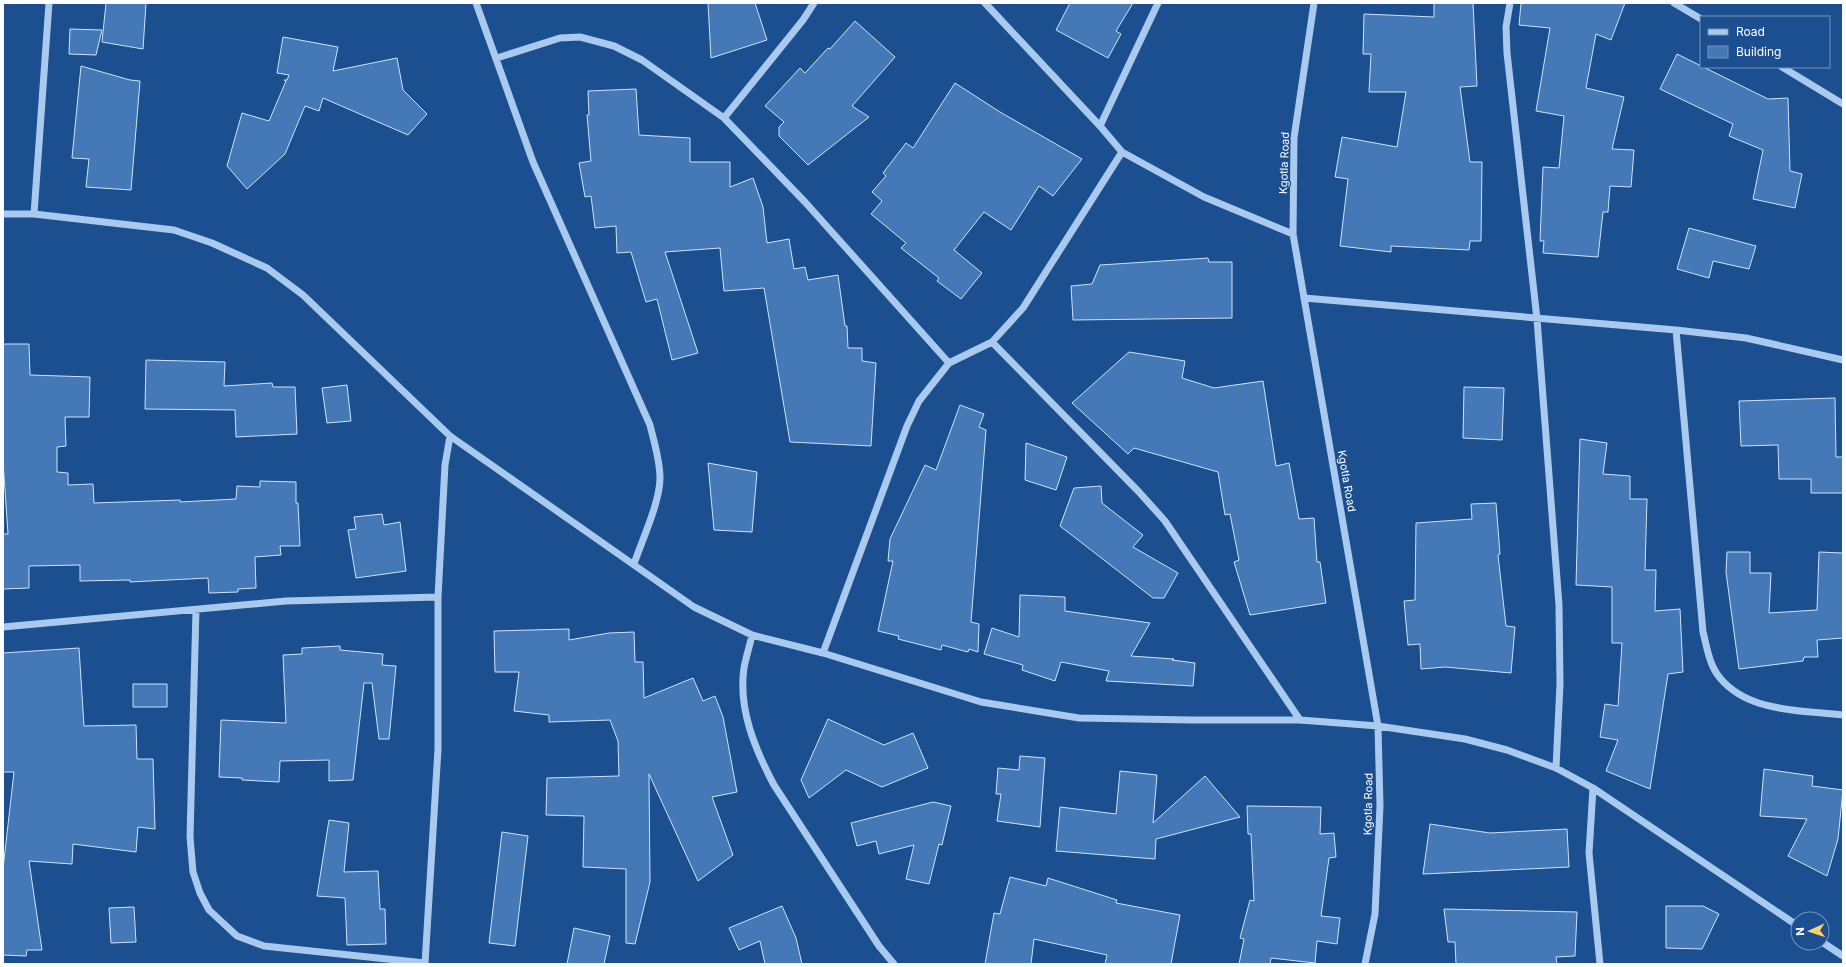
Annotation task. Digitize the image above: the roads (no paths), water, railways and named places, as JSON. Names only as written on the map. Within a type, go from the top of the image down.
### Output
[{"type":"street","points":[[34,214],[49,3]]},
{"type":"street","points":[[476,3],[497,58],[533,162],[650,425],[658,456],[660,478],[655,501],[634,564]]},
{"type":"street","points":[[724,118],[803,20],[814,3]]},
{"type":"street","points":[[985,3],[1100,126],[1122,152],[1204,197],[1293,234]]},
{"type":"street","points":[[1100,126],[1158,3]]},
{"type":"street","name":"Kgotla Road","points":[[1314,3],[1294,138],[1293,234],[1378,726],[1380,806],[1376,914],[1366,964]]},
{"type":"street","points":[[1510,3],[1506,27],[1507,53],[1537,319],[1559,605],[1560,684],[1556,768]]},
{"type":"street","points":[[1674,3],[1700,18]]},
{"type":"street","points":[[497,58],[560,38],[580,37],[614,46],[642,60],[724,118],[805,202],[949,363]]},
{"type":"street","points":[[1784,68],[1843,104]]},
{"type":"street","points":[[823,653],[907,426],[919,401],[949,363],[992,342],[1023,308],[1122,152]]},
{"type":"street","points":[[3,214],[34,214],[174,230],[212,243],[267,268],[303,295],[450,436],[694,607],[752,635],[823,653],[981,702],[1079,718],[1300,720],[1378,726],[1465,739],[1507,750],[1556,768],[1593,788],[1790,921]]},
{"type":"street","points":[[1304,298],[1676,330],[1746,338],[1843,360]]},
{"type":"street","points":[[1676,330],[1703,632],[1709,658],[1720,677],[1738,694],[1764,705],[1843,715]]},
{"type":"street","points":[[992,342],[1165,521],[1300,720]]},
{"type":"street","points":[[196,610],[190,837],[193,872],[200,893],[209,910],[236,936],[264,946],[425,964],[438,749],[438,597],[445,465],[450,436]]},
{"type":"street","points":[[3,627],[286,601],[438,597]]},
{"type":"street","points":[[752,635],[744,668],[744,703],[750,733],[761,762],[774,785],[879,946],[894,964]]},
{"type":"street","points":[[1593,788],[1589,854],[1600,964]]},
{"type":"street","points":[[1830,947],[1843,956]]}]
